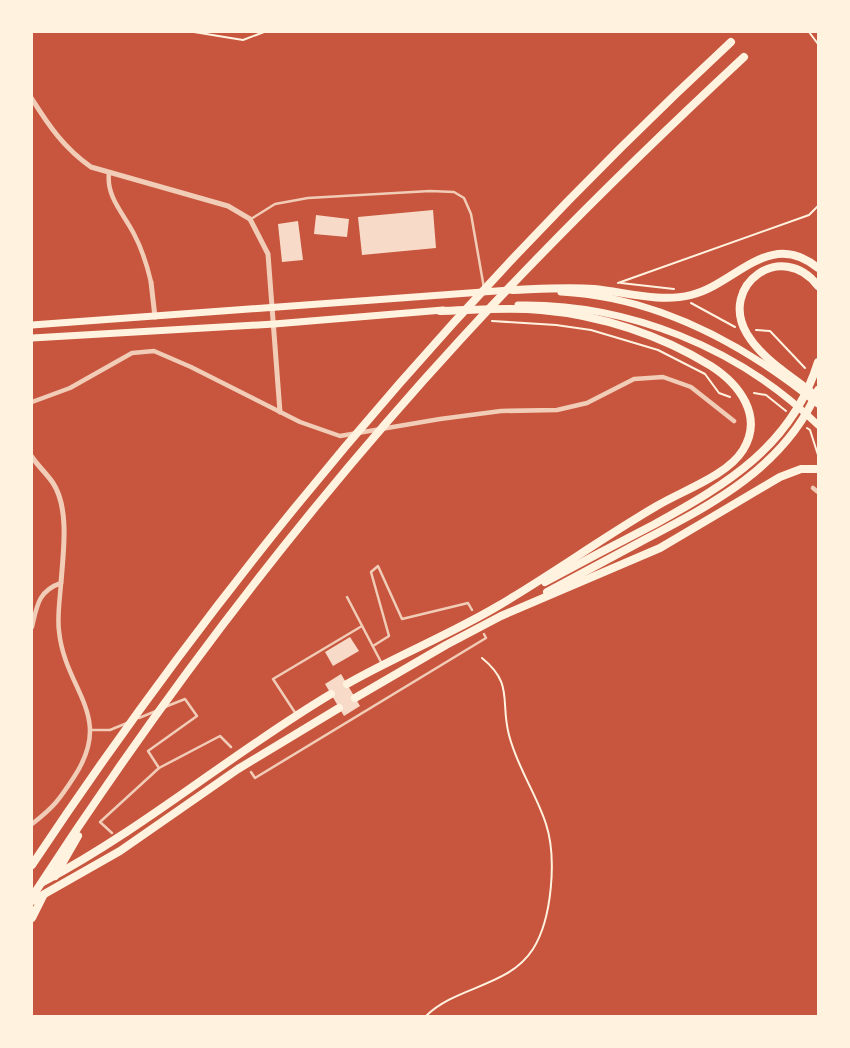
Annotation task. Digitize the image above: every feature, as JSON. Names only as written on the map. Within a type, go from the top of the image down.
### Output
[{"type":"highway","points":[[32,866],[106,756],[190,640],[280,523],[445,330],[572,195],[731,42]]},
{"type":"highway","points":[[32,899],[119,767],[211,641],[295,534],[469,331],[587,206],[744,57]]},
{"type":"highway","points":[[32,325],[485,291],[576,288],[681,297],[704,291],[752,262],[771,255],[801,257],[818,268]]},
{"type":"highway","points":[[818,286],[799,269],[783,265],[765,269],[746,287],[740,305],[743,323],[753,342],[818,401]]},
{"type":"highway","points":[[513,290],[573,292],[599,296],[672,316],[717,336],[760,360],[818,401]]},
{"type":"highway","points":[[32,338],[274,324],[509,305],[575,308],[640,322],[699,343],[736,362],[788,398],[818,425]]},
{"type":"highway","points":[[440,311],[539,310],[580,316],[641,333],[680,349],[714,368],[741,392],[750,411],[747,443],[742,452],[725,468],[635,519],[497,607]]},
{"type":"highway","points":[[347,684],[681,510],[721,486],[758,458],[794,423],[811,372],[818,362]]},
{"type":"highway","points":[[355,698],[728,494],[768,462],[818,390]]},
{"type":"highway","points":[[501,616],[660,548],[780,477],[801,469],[818,469]]},
{"type":"highway","points":[[32,889],[114,842],[296,714],[331,694]]},
{"type":"highway","points":[[32,899],[120,851],[238,769],[339,708]]},
{"type":"highway","points":[[32,918],[119,767]]},
{"type":"street","points":[[32,99],[53,133],[72,154],[91,167],[228,206],[250,219],[268,254],[280,412]]},
{"type":"street","points":[[109,173],[108,183],[112,198],[135,236],[147,265],[155,317]]},
{"type":"street","points":[[32,402],[70,388],[132,353],[154,351],[191,366],[280,412],[340,436],[500,411],[557,410],[587,403],[634,379],[663,377],[691,387],[734,421]]},
{"type":"street","points":[[32,457],[55,485],[64,520],[59,632],[92,730],[88,752],[78,771],[54,807],[32,824]]},
{"type":"street","points":[[813,488],[818,492]]},
{"type":"street","points":[[32,627],[37,604],[43,594],[48,587],[61,583]]},
{"type":"lane","points":[[250,219],[275,204],[308,198],[454,192],[464,198],[471,214],[485,291]]},
{"type":"lane","points":[[373,646],[389,636],[371,572],[378,566],[402,619],[468,603],[472,610]]},
{"type":"lane","points":[[347,597],[390,678]]},
{"type":"lane","points":[[296,714],[273,679],[362,626]]},
{"type":"lane","points":[[251,772],[255,778],[486,638],[484,634]]},
{"type":"lane","points":[[92,730],[110,730],[185,699],[197,716],[148,751],[159,768]]},
{"type":"lane","points":[[112,833],[100,822],[159,768],[220,736],[231,747]]},
{"type":"path","points":[[194,32],[243,40],[264,32]]},
{"type":"path","points":[[809,32],[818,44]]},
{"type":"path","points":[[618,283],[809,215],[818,206]]},
{"type":"path","points":[[687,300],[738,328]]},
{"type":"path","points":[[491,319],[492,322],[556,325],[591,330],[658,350],[705,374],[719,393],[730,397]]},
{"type":"path","points":[[752,329],[770,331],[811,372]]},
{"type":"path","points":[[426,1017],[449,999],[499,978],[519,965],[533,950],[542,930],[549,898],[551,861],[547,825],[521,770],[509,736],[504,688],[497,670],[482,658]]},
{"type":"building","points":[[433,210],[436,248],[362,255],[358,217]]},
{"type":"building","points":[[316,215],[349,219],[347,237],[314,234]]},
{"type":"building","points":[[298,221],[303,260],[282,262],[278,224]]},
{"type":"building","points":[[350,637],[359,651],[333,666],[325,652]]},
{"type":"building","points":[[341,674],[360,706],[344,716],[325,684]]}]
